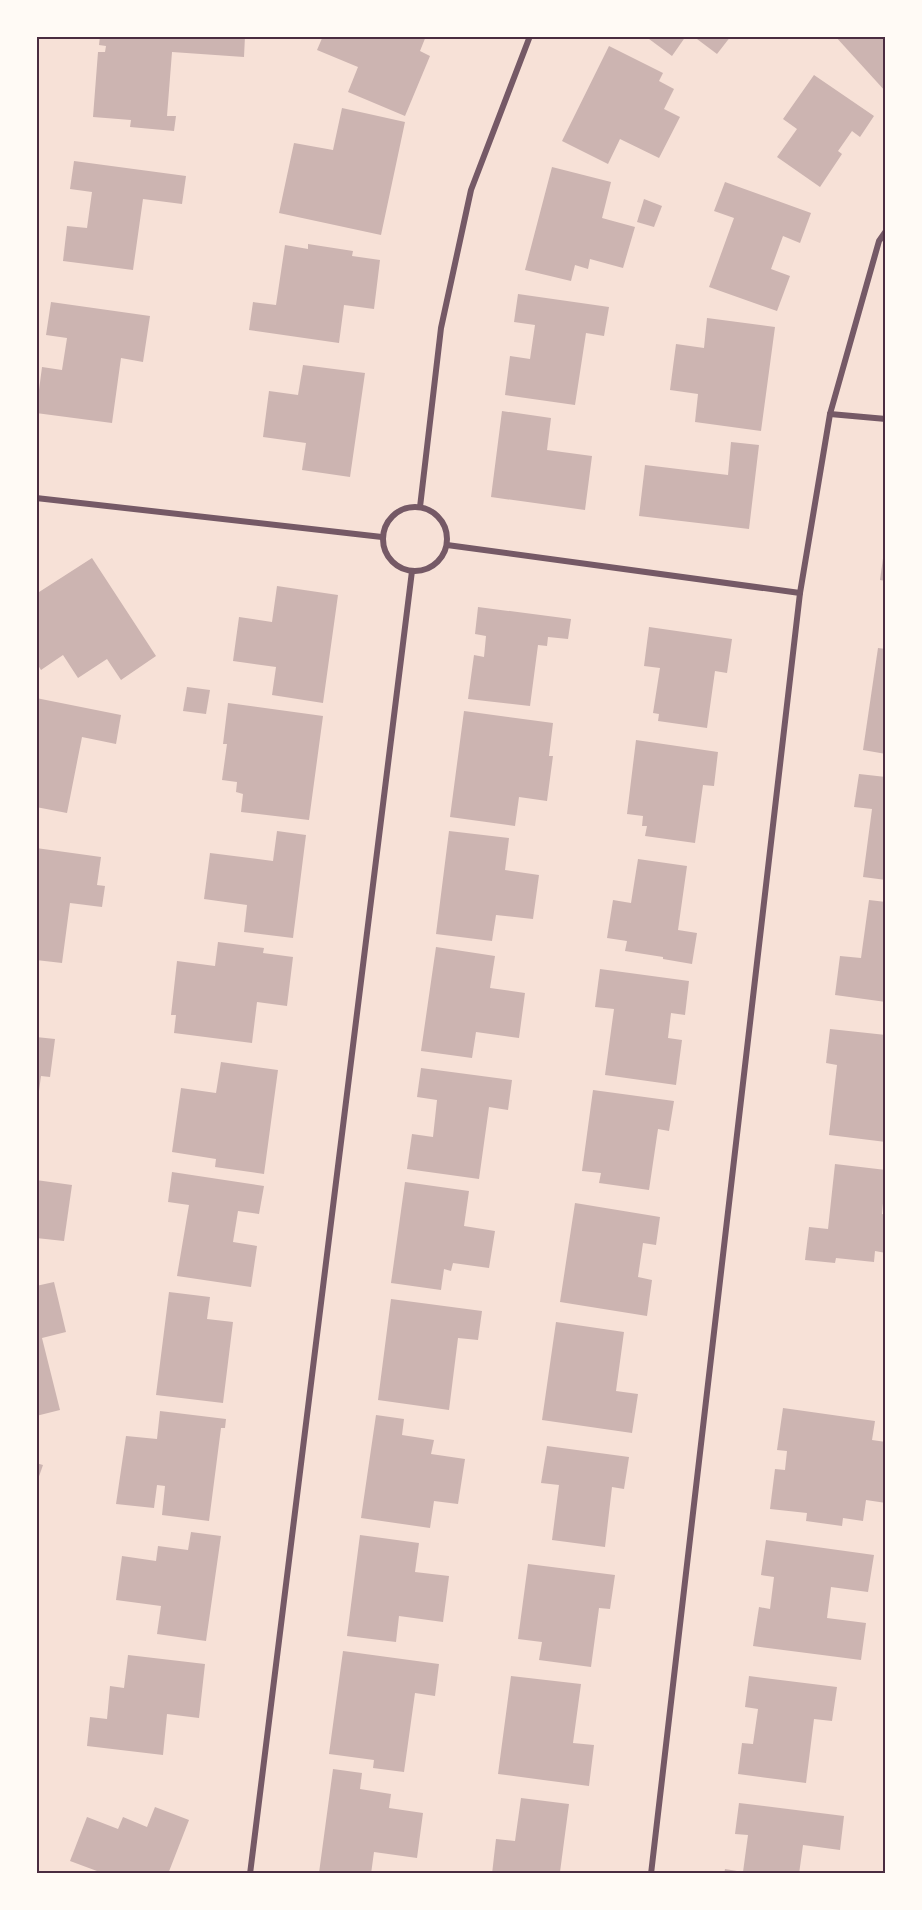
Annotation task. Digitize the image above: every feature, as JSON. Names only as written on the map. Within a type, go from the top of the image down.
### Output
[{"type":"street","points":[[420,507],[441,328],[471,190],[530,37]]},
{"type":"street","points":[[651,1874],[800,593],[830,414],[879,241],[886,231]]},
{"type":"street","points":[[830,414],[886,419]]},
{"type":"street","points":[[36,498],[382,537]]},
{"type":"street","points":[[420,507],[438,517],[447,535],[447,545],[438,562],[421,571],[402,569],[393,564],[383,547],[382,537],[391,517],[399,511],[420,507]]},
{"type":"street","points":[[447,545],[800,593]]},
{"type":"street","points":[[250,1874],[412,571]]},
{"type":"building","points":[[100,36],[245,36],[244,57],[172,52],[167,116],[176,116],[174,131],[130,127],[131,120],[93,117],[98,52],[105,52],[106,46],[99,45]]},
{"type":"building","points":[[323,36],[426,36],[420,51],[430,56],[405,116],[348,92],[358,67],[317,50]]},
{"type":"building","points":[[645,36],[686,36],[672,56]]},
{"type":"building","points":[[693,36],[731,36],[717,54]]},
{"type":"building","points":[[835,36],[886,36],[886,92]]},
{"type":"building","points":[[609,46],[663,73],[659,81],[674,89],[664,109],[680,117],[659,158],[620,139],[608,164],[562,141]]},
{"type":"building","points":[[814,75],[874,116],[860,137],[852,131],[838,151],[842,154],[820,187],[777,157],[797,129],[783,119]]},
{"type":"building","points":[[342,108],[405,122],[381,235],[279,213],[294,143],[333,150]]},
{"type":"building","points":[[74,161],[186,176],[182,204],[143,199],[133,270],[63,261],[67,226],[87,228],[92,192],[70,189]]},
{"type":"building","points":[[552,167],[611,182],[602,218],[635,227],[623,268],[590,259],[588,269],[575,265],[571,281],[525,270]]},
{"type":"building","points":[[725,182],[811,213],[800,243],[783,236],[771,269],[790,276],[777,311],[709,287],[734,218],[714,211]]},
{"type":"building","points":[[644,199],[662,206],[654,227],[637,222]]},
{"type":"building","points":[[308,244],[353,251],[352,256],[380,260],[374,309],[344,305],[339,343],[249,330],[253,302],[276,305],[285,245],[308,249]]},
{"type":"building","points":[[518,294],[609,307],[604,336],[586,333],[575,405],[505,395],[510,356],[530,359],[535,325],[514,322]]},
{"type":"building","points":[[51,302],[150,316],[143,362],[121,358],[112,423],[36,413],[42,367],[62,370],[67,338],[46,335]]},
{"type":"building","points":[[707,318],[775,327],[761,431],[695,422],[698,394],[670,390],[676,344],[704,348]]},
{"type":"building","points":[[303,365],[365,373],[350,477],[302,470],[306,443],[263,437],[269,391],[298,395]]},
{"type":"building","points":[[502,411],[551,418],[547,450],[592,456],[585,510],[491,497]]},
{"type":"building","points":[[731,442],[759,445],[749,529],[639,516],[645,465],[728,475]]},
{"type":"building","points":[[886,545],[886,581],[880,580]]},
{"type":"building","points":[[92,558],[156,656],[121,680],[107,659],[78,678],[63,655],[41,670],[36,662],[36,594]]},
{"type":"building","points":[[277,586],[338,595],[323,703],[272,695],[276,667],[233,661],[239,617],[272,622]]},
{"type":"building","points":[[478,607],[571,619],[568,639],[548,637],[547,646],[538,645],[530,706],[468,699],[474,655],[484,657],[486,636],[475,634]]},
{"type":"building","points":[[649,627],[732,639],[727,673],[715,671],[707,728],[658,721],[659,714],[653,713],[660,668],[644,666]]},
{"type":"building","points":[[878,648],[886,649],[886,754],[863,750]]},
{"type":"building","points":[[187,687],[210,690],[206,714],[183,711]]},
{"type":"building","points":[[36,698],[121,715],[116,744],[82,737],[67,813],[36,807]]},
{"type":"building","points":[[228,703],[323,716],[309,820],[241,812],[243,794],[236,792],[237,782],[222,780],[227,744],[223,744]]},
{"type":"building","points":[[464,711],[553,723],[549,756],[553,756],[547,801],[519,797],[515,826],[450,817]]},
{"type":"building","points":[[636,740],[718,752],[714,786],[703,785],[695,843],[645,836],[647,826],[642,826],[643,816],[627,814]]},
{"type":"building","points":[[859,774],[886,777],[886,880],[863,877],[872,809],[854,807]]},
{"type":"building","points":[[277,831],[306,835],[293,938],[244,932],[247,905],[204,899],[210,853],[273,861]]},
{"type":"building","points":[[449,831],[509,838],[505,870],[539,875],[533,919],[496,915],[492,941],[436,934]]},
{"type":"building","points":[[36,848],[101,857],[97,885],[105,886],[102,907],[70,903],[62,963],[36,960]]},
{"type":"building","points":[[638,859],[687,866],[678,930],[697,933],[692,964],[625,951],[627,941],[607,938],[613,900],[631,903]]},
{"type":"building","points":[[869,900],[886,902],[886,1002],[835,995],[840,956],[861,958]]},
{"type":"building","points":[[218,942],[264,948],[263,953],[293,957],[287,1006],[257,1002],[252,1043],[174,1033],[176,1015],[171,1015],[177,961],[215,966]]},
{"type":"building","points":[[436,947],[495,956],[490,988],[525,993],[519,1038],[476,1032],[472,1058],[421,1051]]},
{"type":"building","points":[[600,969],[689,981],[685,1015],[671,1013],[668,1038],[682,1040],[676,1085],[605,1075],[614,1009],[595,1007]]},
{"type":"building","points":[[830,1029],[886,1035],[886,1142],[829,1135],[837,1065],[826,1063]]},
{"type":"building","points":[[36,1037],[55,1039],[50,1077],[41,1076],[37,1106]]},
{"type":"building","points":[[221,1062],[278,1070],[264,1174],[215,1167],[216,1159],[172,1152],[181,1088],[216,1093]]},
{"type":"building","points":[[421,1068],[512,1080],[508,1110],[489,1107],[479,1179],[407,1169],[412,1134],[433,1137],[437,1100],[417,1097]]},
{"type":"building","points":[[593,1090],[674,1101],[669,1131],[658,1129],[649,1190],[599,1183],[601,1173],[582,1171]]},
{"type":"building","points":[[835,1164],[886,1170],[882,1214],[886,1215],[886,1253],[875,1251],[874,1262],[836,1258],[835,1263],[805,1260],[809,1227],[828,1229]]},
{"type":"building","points":[[172,1172],[264,1186],[259,1214],[238,1211],[233,1242],[257,1246],[251,1287],[177,1276],[189,1205],[168,1202]]},
{"type":"building","points":[[36,1180],[72,1185],[64,1241],[36,1238]]},
{"type":"building","points":[[405,1182],[469,1191],[464,1226],[495,1231],[489,1268],[453,1263],[451,1271],[444,1269],[441,1290],[391,1283]]},
{"type":"building","points":[[575,1203],[660,1217],[656,1245],[643,1243],[638,1277],[652,1280],[647,1316],[560,1302]]},
{"type":"building","points":[[54,1282],[66,1332],[42,1338],[60,1410],[36,1416],[36,1286]]},
{"type":"building","points":[[169,1292],[210,1297],[207,1319],[233,1322],[223,1403],[156,1395]]},
{"type":"building","points":[[391,1299],[482,1311],[478,1340],[458,1338],[449,1410],[378,1400]]},
{"type":"building","points":[[556,1322],[624,1332],[616,1391],[638,1394],[632,1433],[542,1420]]},
{"type":"building","points":[[783,1408],[875,1421],[872,1440],[886,1442],[886,1503],[866,1500],[863,1521],[843,1518],[842,1526],[806,1521],[807,1513],[770,1509],[775,1469],[785,1470],[787,1451],[777,1450]]},
{"type":"building","points":[[160,1411],[226,1419],[225,1428],[221,1428],[209,1521],[162,1515],[165,1486],[157,1485],[154,1508],[116,1504],[126,1436],[157,1439]]},
{"type":"building","points":[[376,1415],[404,1419],[402,1435],[434,1440],[431,1454],[465,1459],[458,1504],[434,1501],[430,1528],[361,1518]]},
{"type":"building","points":[[547,1446],[629,1457],[624,1489],[612,1487],[605,1547],[552,1540],[559,1485],[541,1483]]},
{"type":"building","points":[[36,1463],[43,1465],[36,1485]]},
{"type":"building","points":[[191,1532],[221,1536],[206,1641],[157,1634],[161,1606],[116,1600],[122,1556],[156,1561],[158,1546],[188,1550]]},
{"type":"building","points":[[360,1535],[419,1543],[415,1572],[449,1576],[443,1622],[399,1616],[396,1642],[347,1636]]},
{"type":"building","points":[[766,1540],[874,1555],[868,1592],[831,1587],[827,1618],[866,1623],[861,1660],[753,1646],[759,1607],[770,1609],[774,1577],[761,1575]]},
{"type":"building","points":[[528,1564],[615,1575],[610,1609],[599,1608],[591,1667],[539,1660],[542,1642],[518,1639]]},
{"type":"building","points":[[343,1651],[439,1664],[435,1696],[415,1693],[404,1772],[373,1768],[374,1760],[329,1754]]},
{"type":"building","points":[[128,1655],[205,1664],[199,1718],[167,1714],[163,1755],[87,1746],[90,1717],[107,1719],[110,1686],[124,1688]]},
{"type":"building","points":[[511,1676],[581,1684],[573,1743],[594,1745],[589,1786],[498,1774]]},
{"type":"building","points":[[749,1676],[837,1687],[832,1721],[814,1719],[806,1783],[738,1774],[742,1743],[753,1744],[758,1709],[745,1707]]},
{"type":"building","points":[[333,1769],[362,1773],[360,1789],[391,1794],[389,1808],[423,1813],[417,1858],[374,1852],[371,1874],[319,1873]]},
{"type":"building","points":[[521,1798],[569,1804],[560,1872],[567,1874],[492,1874],[496,1839],[515,1841]]},
{"type":"building","points":[[739,1803],[844,1816],[840,1850],[803,1845],[799,1874],[724,1874],[725,1869],[743,1872],[748,1835],[735,1834]]},
{"type":"building","points":[[155,1807],[189,1820],[168,1874],[105,1874],[70,1861],[87,1817],[118,1829],[123,1817],[147,1827]]}]
